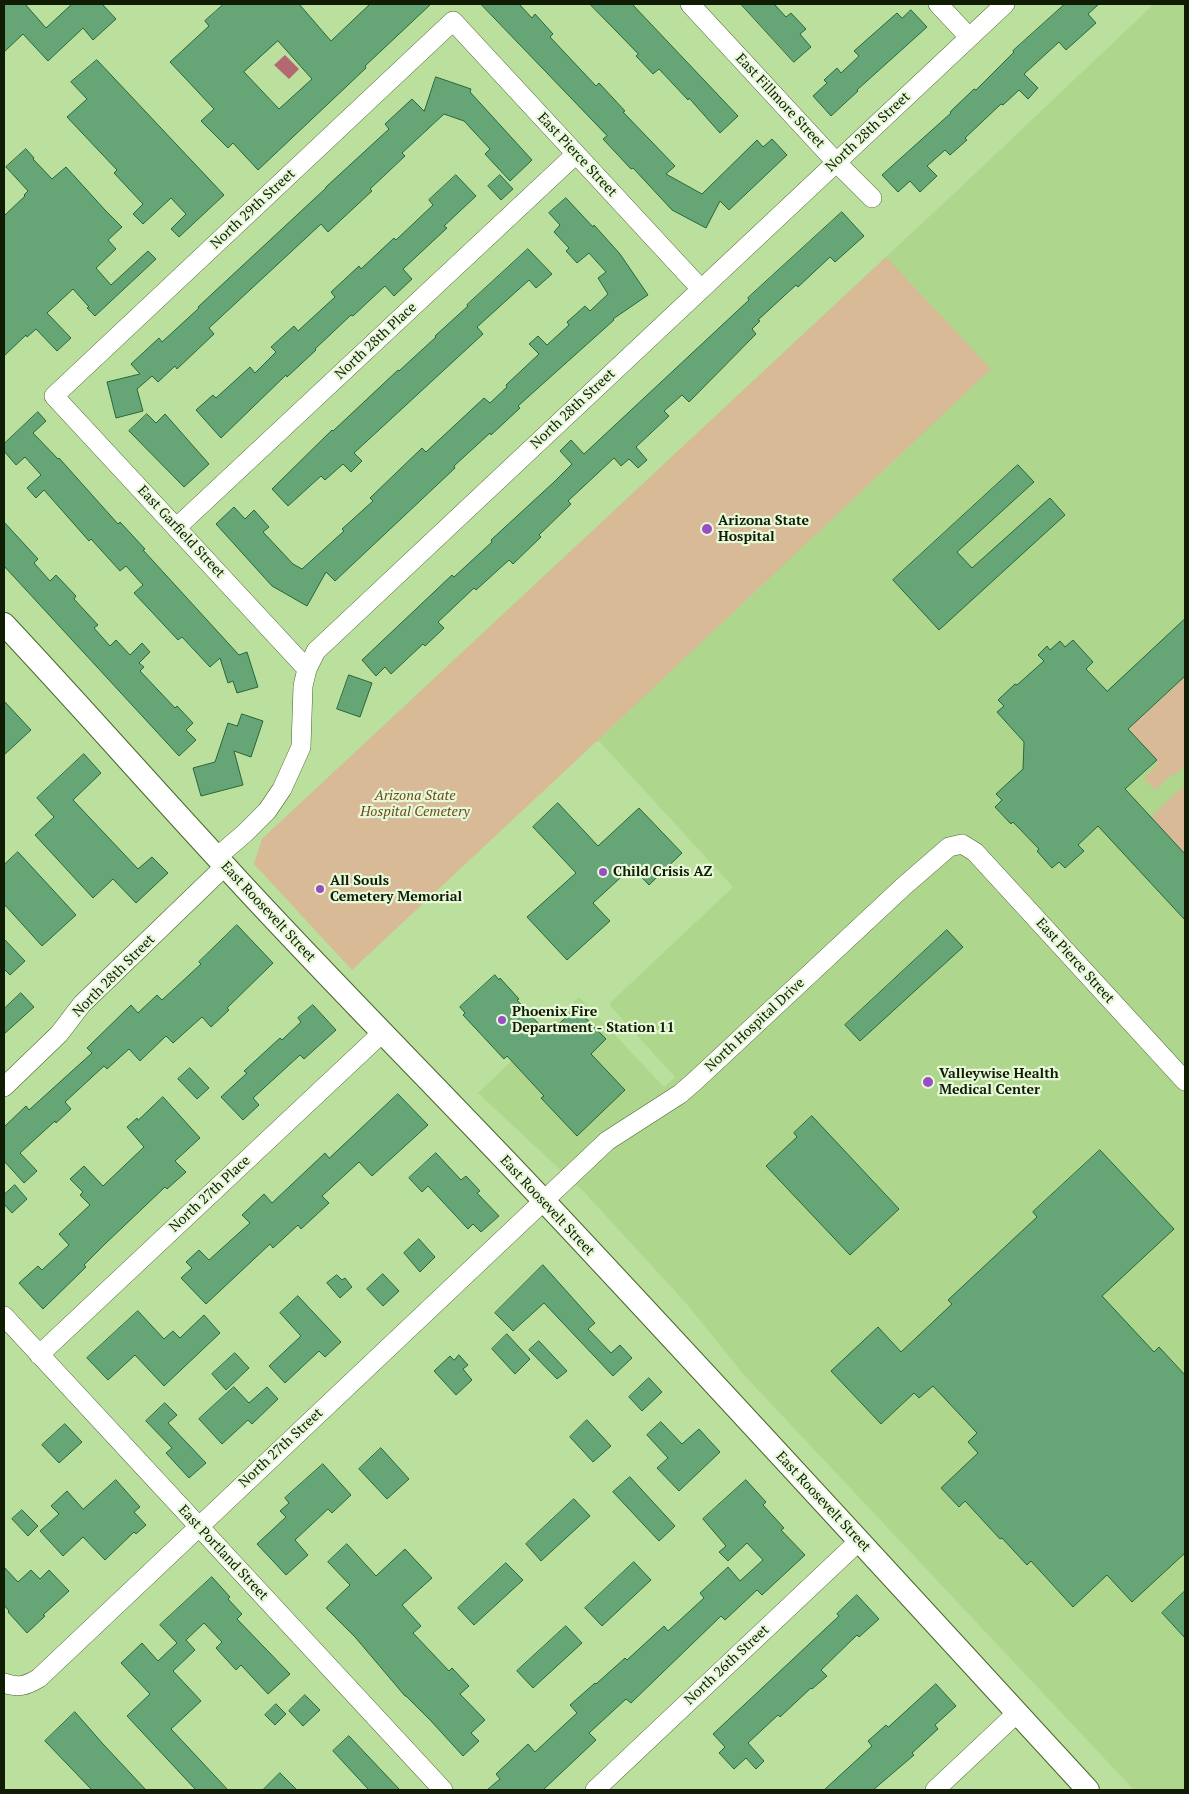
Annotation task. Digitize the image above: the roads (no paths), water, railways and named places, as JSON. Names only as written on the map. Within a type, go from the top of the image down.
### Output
[{"type":"street","name":"East Fillmore Street","points":[[690,4],[836,162],[872,198]]},
{"type":"street","points":[[938,4],[969,37]]},
{"type":"street","name":"North 28th Street","points":[[4,1087],[59,1034],[82,1004],[221,862],[245,833],[267,811],[282,789],[301,747],[303,686],[307,669],[316,652],[1005,4]]},
{"type":"street","name":"East Pierce Street","points":[[453,21],[701,289]]},
{"type":"street","name":"North 29th Street","points":[[54,396],[453,21]]},
{"type":"street","name":"North 28th Place","points":[[176,528],[576,154]]},
{"type":"street","name":"East Garfield Street","points":[[54,396],[307,669]]},
{"type":"street","name":"East Roosevelt Street","points":[[4,624],[221,862],[544,1201],[1088,1790]]},
{"type":"street","name":"East Pierce Street","points":[[962,844],[975,852],[1185,1081]]},
{"type":"street","name":"North Hospital Drive","points":[[544,1201],[607,1141],[680,1094],[904,886],[949,847],[962,844]]},
{"type":"street","name":"North 27th Place","points":[[39,1355],[382,1033]]},
{"type":"street","name":"North 27th Street","points":[[9,1685],[28,1686],[39,1678],[544,1201]]},
{"type":"street","name":"East Portland Street","points":[[4,1316],[443,1790]]},
{"type":"street","name":"North 26th Street","points":[[595,1790],[859,1541]]},
{"type":"street","points":[[935,1790],[1017,1713]]},
{"type":"place","name":"Arizona State Hospital","points":[[707,529]]},
{"type":"place","name":"Child Crisis AZ","points":[[603,872]]},
{"type":"place","name":"All Souls Cemetery Memorial","points":[[320,889]]},
{"type":"place","name":"Phoenix Fire Department - Station 11","points":[[502,1020]]},
{"type":"place","name":"Valleywise Health Medical Center","points":[[928,1082]]},
{"type":"park label","name":"Arizona State Hospital Cemetery","points":[[415,804]]}]
